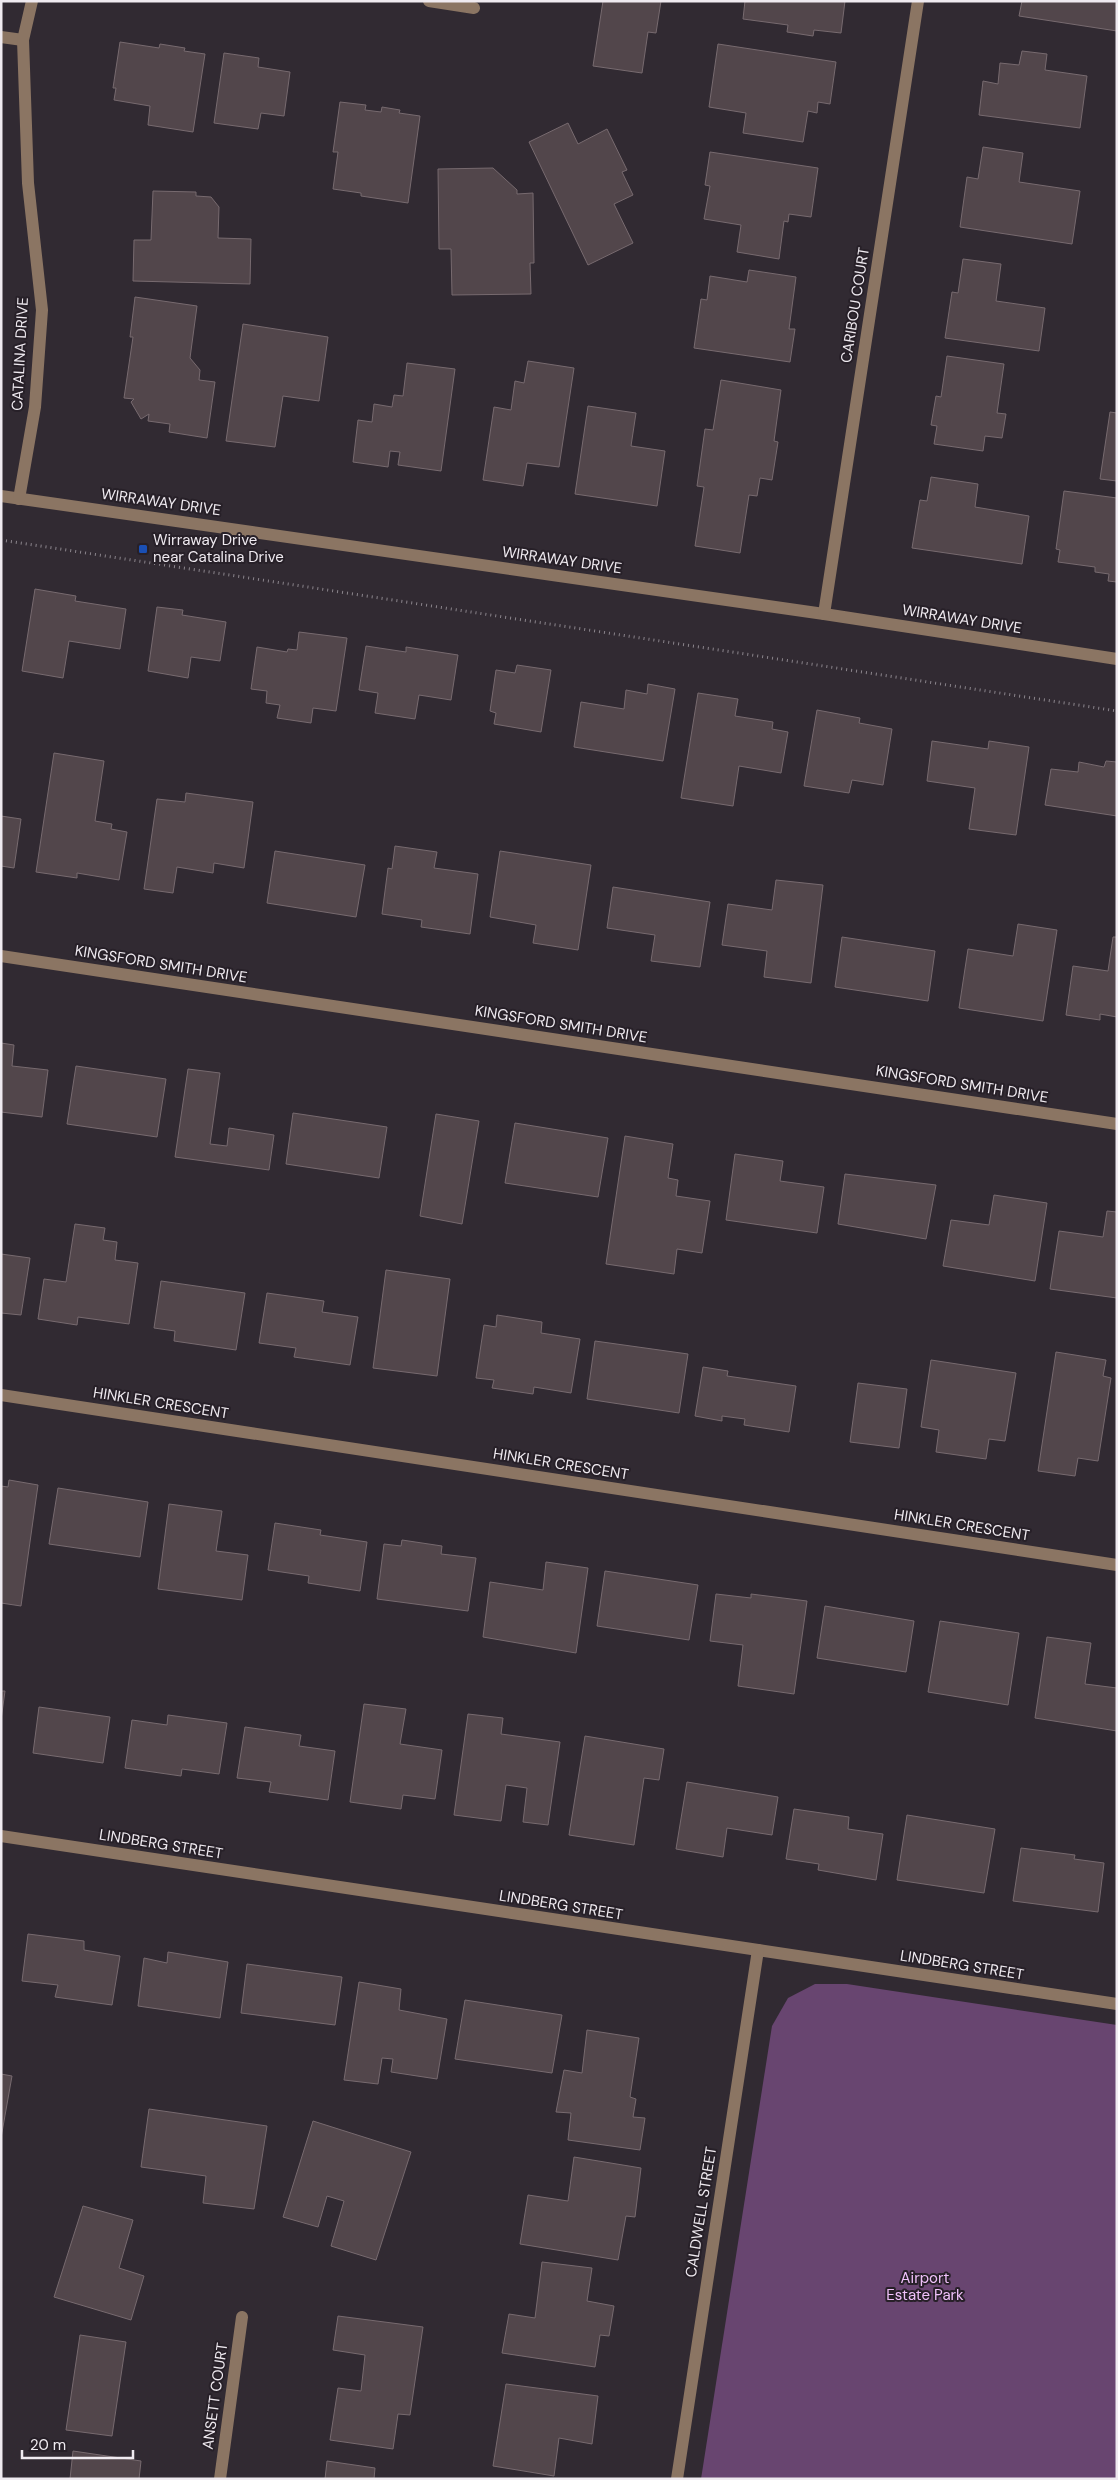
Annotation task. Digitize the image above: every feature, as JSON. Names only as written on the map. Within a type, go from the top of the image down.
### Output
[{"type":"street","name":"CATALINA DRIVE","points":[[19,498],[35,408],[42,310],[28,183],[23,40],[32,1]]},
{"type":"street","points":[[428,1],[474,8]]},
{"type":"street","name":"CARIBOU COURT","points":[[824,614],[918,1]]},
{"type":"street","points":[[1,37],[23,40]]},
{"type":"street","name":"WIRRAWAY DRIVE","points":[[1,496],[824,614],[1117,659]]},
{"type":"street","name":"KINGSFORD SMITH DRIVE","points":[[1,956],[1117,1124]]},
{"type":"street","name":"HINKLER CRESCENT","points":[[1,1395],[1117,1565]]},
{"type":"street","name":"LINDBERG STREET","points":[[1,1836],[1117,2004]]},
{"type":"street","name":"CALDWELL STREET","points":[[677,2479],[758,1950]]},
{"type":"street","name":"ANSETT COURT","points":[[220,2479],[242,2317]]},
{"type":"path","points":[[1,540],[1117,711]]},
{"type":"green space","name":"Airport Estate Park","points":[[815,1984],[847,1984],[1117,2025],[1117,2479],[701,2479],[772,2026],[788,1998]]},
{"type":"building","points":[[603,1],[661,1],[656,33],[648,32],[642,73],[593,66]]},
{"type":"building","points":[[745,1],[845,1],[841,33],[814,30],[813,36],[787,32],[788,25],[743,19]]},
{"type":"building","points":[[1022,1],[1117,1],[1117,31],[1019,16]]},
{"type":"building","points":[[120,42],[159,48],[160,44],[185,48],[184,51],[205,54],[193,132],[148,125],[150,106],[114,100],[116,88],[113,88]]},
{"type":"building","points":[[718,44],[836,62],[830,104],[818,102],[817,113],[808,111],[803,142],[743,133],[746,113],[709,107]]},
{"type":"building","points":[[1022,51],[1047,54],[1045,70],[1087,76],[1080,128],[979,115],[983,81],[998,84],[1000,63],[1019,65]]},
{"type":"building","points":[[224,53],[259,58],[258,67],[290,72],[284,116],[261,113],[258,129],[214,123]]},
{"type":"building","points":[[340,102],[366,105],[365,110],[381,112],[382,107],[400,110],[399,113],[420,116],[408,203],[361,196],[361,193],[333,189],[338,152],[333,152]]},
{"type":"building","points":[[568,123],[578,144],[607,129],[627,170],[622,172],[633,195],[614,204],[633,243],[588,265],[529,142]]},
{"type":"building","points":[[983,147],[1023,153],[1019,182],[1080,191],[1072,244],[960,227],[967,177],[978,179]]},
{"type":"building","points":[[710,152],[818,168],[811,217],[789,214],[788,222],[784,221],[779,259],[737,252],[741,225],[704,219],[710,186],[705,185]]},
{"type":"building","points":[[493,168],[517,190],[517,194],[533,193],[534,263],[530,263],[531,294],[452,295],[451,249],[439,249],[438,169]]},
{"type":"building","points":[[153,191],[196,192],[196,196],[211,197],[219,207],[218,238],[251,239],[250,284],[133,281],[134,240],[151,240]]},
{"type":"building","points":[[963,259],[1001,264],[996,301],[1045,308],[1039,351],[945,338],[952,292],[958,293]]},
{"type":"building","points":[[749,270],[796,277],[789,329],[795,329],[790,362],[694,348],[701,299],[707,300],[710,276],[747,282]]},
{"type":"building","points":[[135,297],[197,306],[190,358],[200,370],[199,380],[215,382],[207,438],[169,432],[170,424],[148,421],[149,414],[141,419],[131,402],[134,399],[124,398],[133,337],[130,337]]},
{"type":"building","points":[[243,324],[328,337],[319,401],[283,396],[275,447],[226,441]]},
{"type":"building","points":[[947,356],[1004,364],[997,413],[1006,414],[1002,438],[985,436],[983,451],[934,444],[937,426],[931,425],[936,396],[941,397]]},
{"type":"building","points":[[528,361],[574,368],[559,467],[527,463],[523,486],[483,480],[494,407],[511,410],[515,381],[524,383]]},
{"type":"building","points":[[407,363],[455,369],[441,471],[398,465],[400,452],[390,451],[388,467],[353,462],[358,420],[372,422],[374,404],[392,407],[394,395],[403,396]]},
{"type":"building","points":[[721,380],[781,390],[774,441],[778,442],[772,480],[760,478],[757,496],[749,495],[740,553],[695,546],[704,487],[697,486],[705,429],[713,430]]},
{"type":"building","points":[[588,406],[636,413],[631,446],[665,451],[657,506],[575,494]]},
{"type":"building","points":[[1110,412],[1117,413],[1117,481],[1100,479]]},
{"type":"building","points":[[931,477],[978,484],[975,507],[1029,516],[1022,564],[912,548],[920,500],[927,501]]},
{"type":"building","points":[[1064,491],[1117,498],[1117,582],[1108,581],[1109,574],[1095,572],[1095,567],[1058,562],[1060,550],[1056,549]]},
{"type":"building","points":[[35,589],[76,596],[75,601],[126,609],[120,649],[69,641],[63,678],[22,671]]},
{"type":"building","points":[[157,607],[183,610],[182,615],[226,622],[220,661],[191,657],[188,678],[148,671]]},
{"type":"building","points":[[299,632],[347,638],[336,711],[313,708],[311,723],[277,718],[280,705],[266,703],[267,691],[251,689],[257,647],[287,652],[288,649],[297,650]]},
{"type":"building","points":[[366,646],[406,652],[406,647],[458,655],[451,700],[419,695],[415,719],[375,713],[378,693],[359,690]]},
{"type":"building","points":[[517,665],[551,670],[541,732],[494,724],[496,713],[490,711],[496,670],[515,673]]},
{"type":"building","points":[[648,684],[675,689],[663,761],[574,747],[581,702],[624,709],[626,690],[647,694]]},
{"type":"building","points":[[698,693],[738,699],[735,716],[773,722],[772,729],[788,732],[781,773],[739,766],[733,806],[681,798]]},
{"type":"building","points":[[817,710],[860,718],[859,723],[892,729],[883,785],[852,780],[849,793],[804,786]]},
{"type":"building","points":[[932,741],[988,749],[989,741],[1029,747],[1016,835],[969,829],[975,788],[927,781]]},
{"type":"building","points":[[54,753],[104,761],[95,821],[112,824],[111,829],[127,832],[119,880],[77,873],[77,878],[36,872]]},
{"type":"building","points":[[1106,761],[1117,762],[1117,816],[1045,805],[1051,769],[1078,772],[1079,762],[1104,767]]},
{"type":"building","points":[[186,793],[253,802],[244,868],[214,863],[213,873],[177,867],[173,893],[144,889],[157,799],[185,802]]},
{"type":"building","points":[[1,816],[21,819],[14,868],[1,866]]},
{"type":"building","points":[[395,846],[437,852],[434,868],[478,874],[470,934],[421,927],[422,920],[382,914],[388,868],[392,869]]},
{"type":"building","points":[[275,851],[365,865],[356,917],[267,903]]},
{"type":"building","points":[[500,851],[591,865],[578,950],[533,943],[536,925],[490,917]]},
{"type":"building","points":[[776,880],[823,885],[811,983],[764,977],[767,951],[722,945],[728,904],[772,910]]},
{"type":"building","points":[[613,887],[710,902],[700,967],[651,961],[655,935],[607,928]]},
{"type":"building","points":[[1018,924],[1057,930],[1043,1021],[959,1008],[968,949],[1013,956]]},
{"type":"building","points":[[842,937],[935,951],[928,1001],[835,987]]},
{"type":"building","points":[[1113,937],[1117,937],[1117,1017],[1100,1014],[1100,1020],[1066,1015],[1073,966],[1108,971]]},
{"type":"building","points":[[1,1043],[14,1045],[12,1066],[48,1070],[42,1117],[1,1112]]},
{"type":"building","points":[[76,1066],[166,1079],[157,1137],[67,1124]]},
{"type":"building","points":[[188,1069],[220,1073],[210,1144],[227,1146],[229,1128],[274,1135],[269,1170],[175,1157]]},
{"type":"building","points":[[293,1113],[387,1127],[379,1178],[286,1164]]},
{"type":"building","points":[[436,1114],[479,1121],[462,1224],[420,1216]]},
{"type":"building","points":[[515,1123],[608,1138],[598,1197],[505,1183]]},
{"type":"building","points":[[625,1136],[673,1144],[668,1178],[678,1180],[676,1196],[710,1201],[702,1253],[677,1249],[674,1274],[606,1264]]},
{"type":"building","points":[[735,1154],[783,1161],[780,1181],[824,1187],[817,1233],[726,1220]]},
{"type":"building","points":[[845,1174],[936,1185],[926,1239],[838,1224]]},
{"type":"building","points":[[994,1195],[1047,1203],[1035,1281],[943,1266],[951,1220],[989,1225]]},
{"type":"building","points":[[1107,1211],[1117,1212],[1117,1298],[1050,1289],[1059,1231],[1103,1237]]},
{"type":"building","points":[[75,1224],[105,1228],[103,1240],[117,1242],[115,1260],[138,1263],[129,1324],[78,1317],[77,1325],[38,1319],[44,1279],[66,1282]]},
{"type":"building","points":[[1,1254],[30,1258],[21,1315],[1,1313]]},
{"type":"building","points":[[386,1270],[450,1279],[437,1376],[373,1368]]},
{"type":"building","points":[[161,1281],[245,1293],[236,1350],[174,1341],[175,1331],[154,1328]]},
{"type":"building","points":[[267,1293],[324,1301],[322,1312],[358,1317],[350,1365],[294,1357],[296,1348],[259,1343]]},
{"type":"building","points":[[497,1315],[542,1322],[541,1333],[580,1339],[571,1393],[534,1387],[533,1394],[492,1388],[494,1380],[476,1378],[484,1325],[496,1327]]},
{"type":"building","points":[[595,1341],[688,1354],[679,1413],[587,1399]]},
{"type":"building","points":[[1056,1352],[1106,1360],[1103,1376],[1111,1378],[1098,1461],[1078,1458],[1075,1476],[1038,1471]]},
{"type":"building","points":[[931,1360],[1016,1373],[1005,1441],[989,1439],[986,1459],[936,1452],[939,1430],[921,1427]]},
{"type":"building","points":[[703,1367],[728,1371],[727,1376],[796,1386],[789,1432],[744,1425],[745,1419],[722,1416],[722,1421],[695,1416]]},
{"type":"building","points":[[858,1383],[907,1389],[899,1448],[850,1442]]},
{"type":"building","points":[[9,1480],[38,1485],[21,1606],[1,1603],[1,1486],[8,1487]]},
{"type":"building","points":[[58,1488],[148,1502],[140,1557],[49,1544]]},
{"type":"building","points":[[169,1504],[222,1511],[216,1551],[248,1555],[242,1600],[158,1589]]},
{"type":"building","points":[[275,1523],[321,1530],[320,1535],[367,1542],[360,1591],[308,1583],[309,1576],[268,1570]]},
{"type":"building","points":[[402,1540],[442,1546],[441,1554],[476,1558],[468,1611],[377,1599],[384,1544],[401,1546]]},
{"type":"building","points":[[546,1562],[588,1568],[576,1653],[483,1637],[490,1582],[543,1590]]},
{"type":"building","points":[[605,1571],[698,1585],[689,1640],[597,1626]]},
{"type":"building","points":[[716,1594],[751,1598],[751,1594],[807,1601],[794,1694],[738,1686],[743,1645],[710,1641]]},
{"type":"building","points":[[825,1606],[914,1621],[906,1672],[817,1658]]},
{"type":"building","points":[[940,1621],[1019,1633],[1008,1705],[928,1692]]},
{"type":"building","points":[[1047,1637],[1091,1643],[1085,1684],[1117,1688],[1117,1731],[1035,1718]]},
{"type":"building","points":[[1,1691],[5,1691],[1,1720]]},
{"type":"building","points":[[364,1704],[406,1709],[400,1744],[442,1750],[435,1799],[403,1795],[401,1809],[350,1802]]},
{"type":"building","points":[[39,1707],[110,1717],[103,1763],[33,1753]]},
{"type":"building","points":[[468,1714],[503,1718],[501,1734],[560,1742],[548,1825],[523,1822],[527,1788],[506,1785],[501,1821],[454,1815]]},
{"type":"building","points":[[168,1715],[227,1723],[219,1774],[182,1769],[181,1776],[125,1768],[132,1720],[167,1725]]},
{"type":"building","points":[[245,1727],[301,1735],[299,1746],[335,1751],[328,1800],[269,1792],[271,1782],[237,1778]]},
{"type":"building","points":[[585,1736],[664,1749],[659,1780],[644,1778],[634,1845],[569,1835]]},
{"type":"building","points":[[687,1782],[778,1797],[772,1835],[727,1828],[723,1857],[676,1849]]},
{"type":"building","points":[[794,1809],[849,1817],[848,1829],[883,1834],[876,1880],[818,1870],[819,1864],[786,1859]]},
{"type":"building","points":[[907,1815],[995,1829],[984,1893],[897,1880]]},
{"type":"building","points":[[1021,1848],[1075,1855],[1074,1859],[1104,1863],[1098,1912],[1013,1901]]},
{"type":"building","points":[[28,1934],[84,1941],[84,1950],[120,1956],[112,2005],[55,1997],[58,1985],[22,1981]]},
{"type":"building","points":[[168,1952],[228,1962],[220,2018],[138,2006],[144,1958],[167,1963]]},
{"type":"building","points":[[247,1964],[342,1977],[335,2025],[241,2013]]},
{"type":"building","points":[[359,1982],[401,1989],[399,2010],[447,2019],[437,2079],[391,2072],[393,2059],[382,2058],[378,2084],[344,2080]]},
{"type":"building","points":[[465,2000],[562,2015],[552,2073],[455,2059]]},
{"type":"building","points":[[587,2030],[639,2038],[630,2097],[636,2099],[633,2117],[645,2118],[640,2150],[568,2140],[571,2113],[556,2112],[564,2070],[582,2073]]},
{"type":"building","points":[[1,2074],[12,2076],[1,2138]]},
{"type":"building","points":[[149,2109],[267,2126],[254,2209],[203,2203],[206,2176],[141,2167]]},
{"type":"building","points":[[313,2121],[411,2152],[376,2260],[331,2246],[344,2201],[327,2196],[318,2227],[283,2217]]},
{"type":"building","points":[[574,2157],[641,2168],[635,2217],[626,2216],[618,2260],[520,2244],[528,2195],[568,2201]]},
{"type":"building","points":[[83,2206],[133,2220],[119,2268],[144,2276],[131,2320],[54,2297]]},
{"type":"building","points":[[542,2262],[592,2268],[587,2301],[614,2306],[609,2336],[600,2335],[595,2367],[502,2353],[509,2314],[535,2318]]},
{"type":"building","points":[[338,2316],[423,2327],[410,2415],[398,2414],[393,2449],[330,2440],[338,2388],[361,2391],[365,2355],[333,2350]]},
{"type":"building","points":[[80,2335],[126,2342],[112,2436],[66,2430]]},
{"type":"building","points":[[506,2384],[598,2396],[592,2444],[559,2438],[554,2476],[493,2466]]},
{"type":"building","points":[[73,2451],[141,2461],[139,2479],[70,2479]]},
{"type":"building","points":[[327,2461],[375,2468],[374,2479],[325,2479]]},
{"type":"place","name":"Wirraway Drive near Catalina Drive","points":[[143,549]]}]
